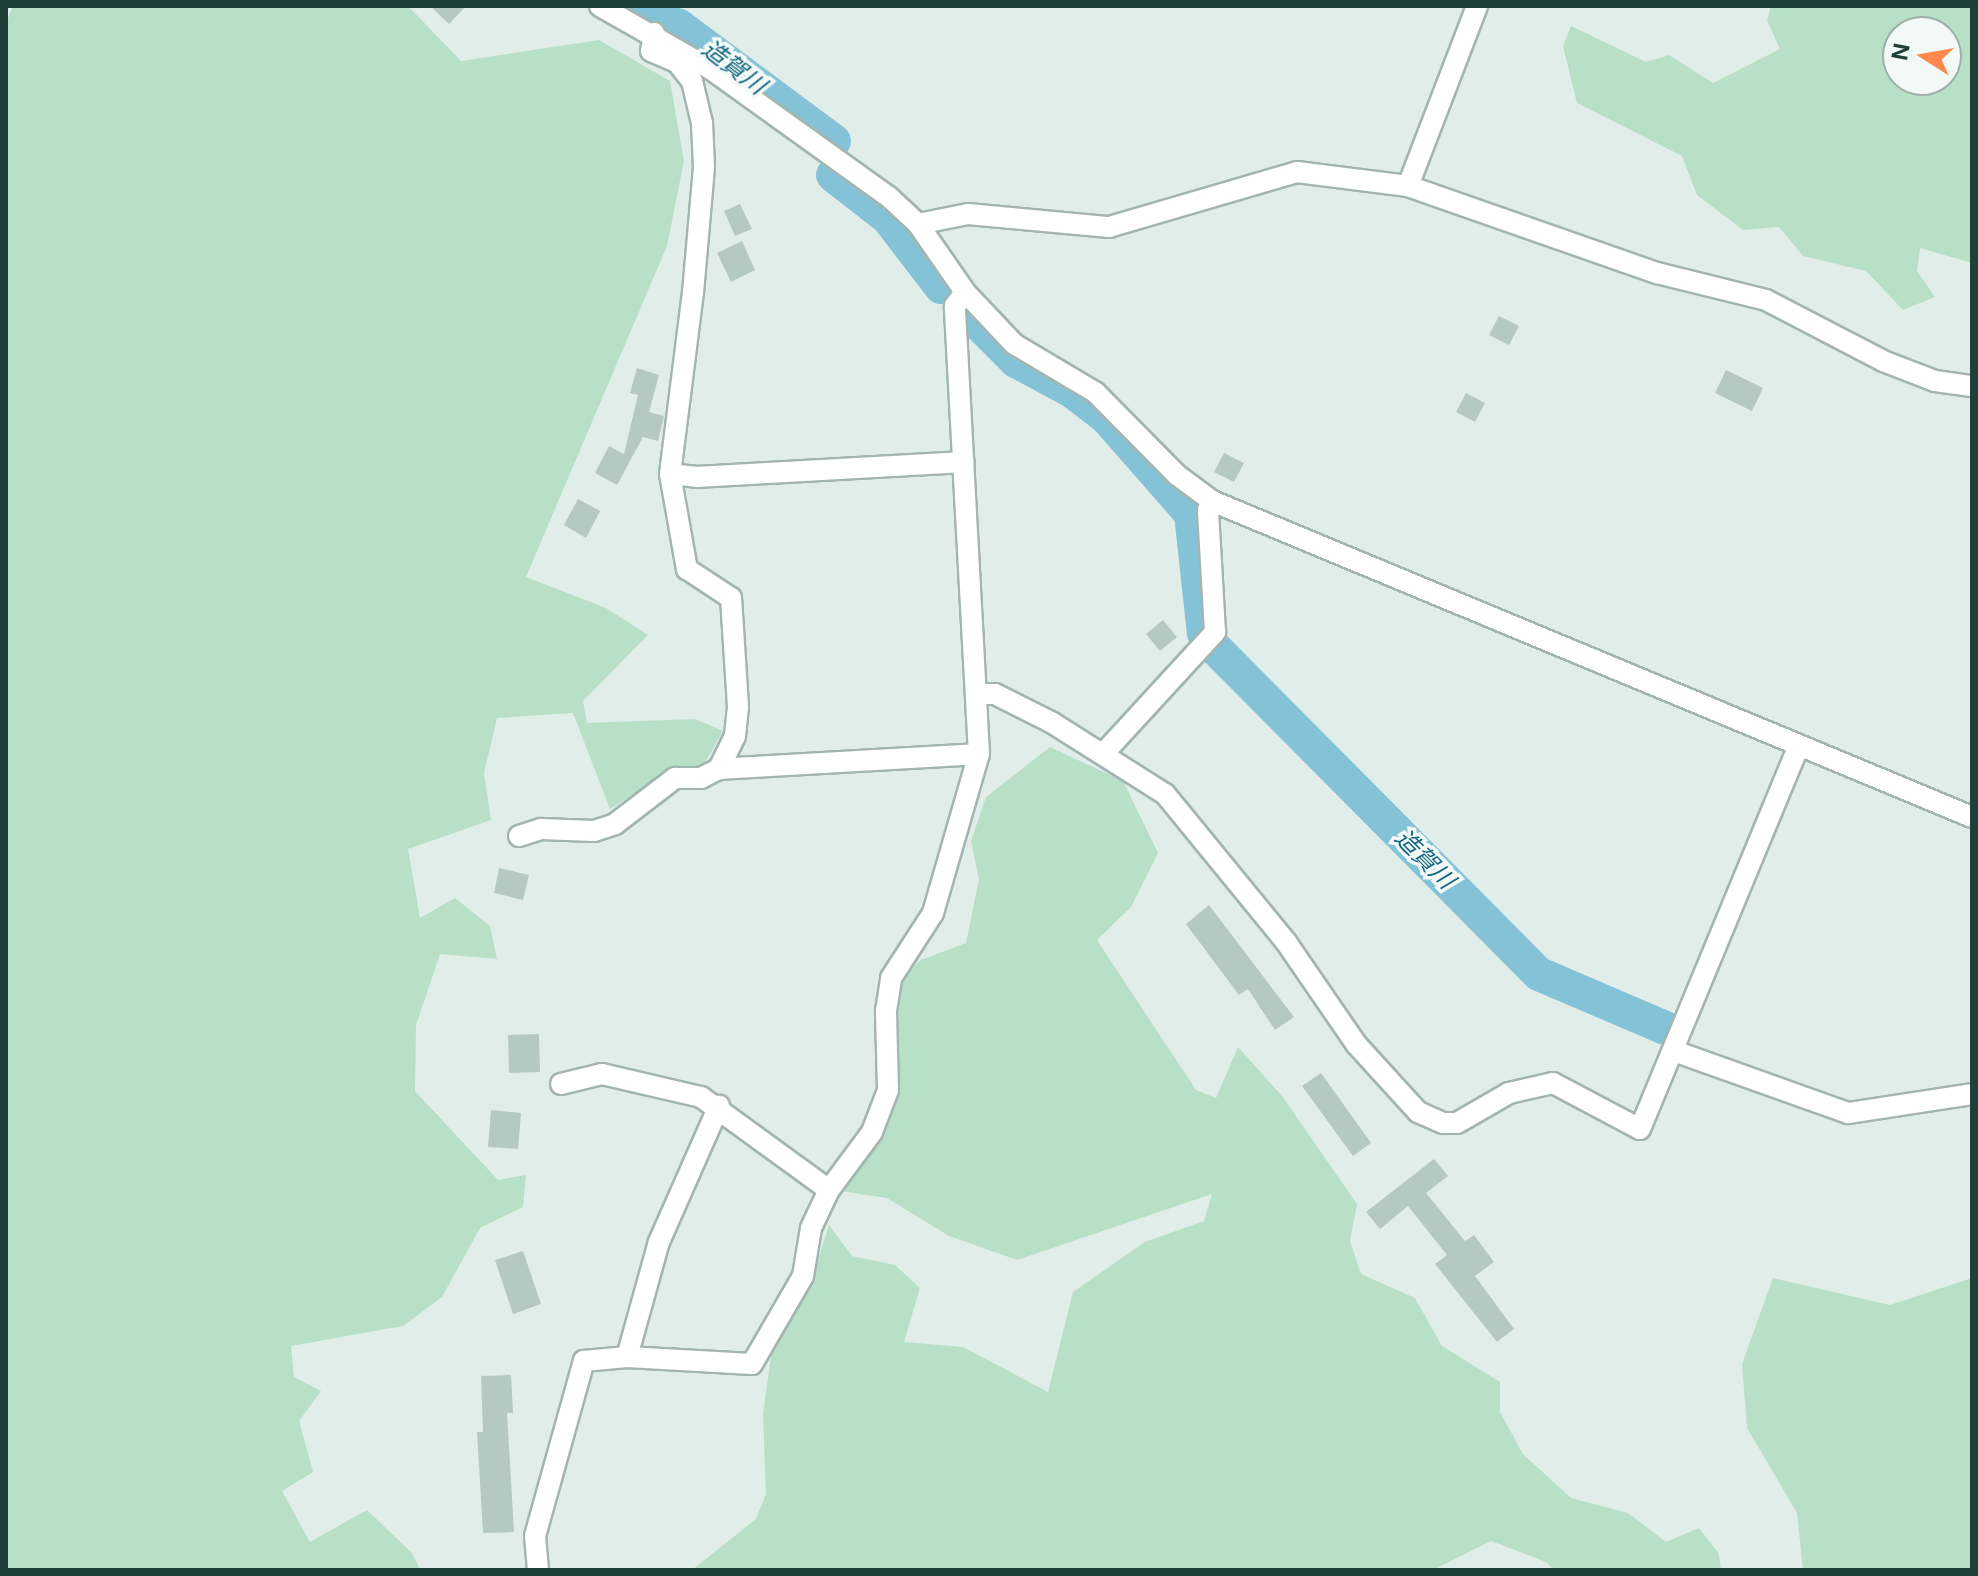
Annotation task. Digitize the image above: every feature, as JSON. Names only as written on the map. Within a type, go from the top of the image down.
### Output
[{"type":"street","points":[[600,6],[654,33],[731,83],[889,197],[918,224],[965,292],[1014,344],[1095,392],[1177,475],[1212,501],[1972,817]]},
{"type":"street","points":[[1408,186],[1477,6]]},
{"type":"street","points":[[654,33],[651,51],[677,62],[692,81],[704,167],[670,474],[687,569],[731,598],[738,707],[735,736],[719,769]]},
{"type":"street","points":[[918,224],[968,214],[1109,227],[1297,172],[1408,186],[1657,273],[1766,300],[1883,361],[1935,381],[1972,386]]},
{"type":"street","points":[[538,1570],[535,1536],[584,1361],[627,1357],[752,1364],[803,1276],[811,1228],[829,1190],[872,1132],[888,1090],[886,1011],[891,978],[933,913],[979,754],[979,694],[955,306],[965,292]]},
{"type":"street","points":[[670,474],[697,477],[964,462]]},
{"type":"street","points":[[1103,754],[1215,632],[1208,510],[1212,501]]},
{"type":"street","points":[[979,694],[995,694],[1103,754],[1165,794],[1286,942],[1356,1044],[1418,1112],[1457,1123],[1509,1093],[1553,1083],[1640,1129],[1799,746]]},
{"type":"street","points":[[519,836],[541,829],[594,831],[615,824],[675,778],[701,778],[719,769],[979,754]]},
{"type":"street","points":[[1674,1051],[1848,1113],[1972,1094]]},
{"type":"street","points":[[561,1084],[602,1074],[666,1085],[719,1106],[829,1190]]},
{"type":"street","points":[[627,1357],[659,1242],[719,1106]]},
{"type":"green space","points":[[13,6],[408,6],[461,61],[599,40],[670,81],[684,161],[667,246],[526,577],[606,608],[648,635],[583,701],[587,723],[695,719],[723,731],[702,768],[663,776],[610,809],[573,713],[497,718],[484,773],[491,820],[408,849],[420,918],[455,898],[490,926],[497,959],[440,954],[416,1025],[415,1091],[498,1180],[526,1175],[523,1207],[480,1228],[442,1297],[403,1326],[291,1346],[294,1377],[321,1391],[299,1421],[313,1472],[282,1491],[310,1542],[367,1510],[412,1553],[420,1570],[6,1570],[6,23]]},
{"type":"green space","points":[[1771,6],[1972,6],[1972,263],[1920,248],[1917,271],[1935,297],[1903,310],[1866,271],[1803,256],[1779,227],[1743,230],[1697,195],[1682,156],[1577,103],[1563,46],[1571,26],[1646,62],[1669,55],[1713,83],[1780,49],[1767,20]]},
{"type":"green space","points":[[1050,747],[1123,781],[1158,853],[1131,907],[1097,940],[1196,1090],[1216,1098],[1238,1047],[1282,1096],[1357,1204],[1350,1241],[1361,1274],[1415,1298],[1442,1346],[1500,1382],[1500,1412],[1523,1454],[1571,1498],[1628,1513],[1666,1542],[1699,1528],[1719,1554],[1721,1570],[1554,1570],[1546,1562],[1491,1541],[1433,1570],[692,1570],[756,1519],[766,1494],[763,1414],[771,1356],[812,1279],[829,1225],[852,1256],[895,1265],[920,1288],[904,1342],[963,1347],[1048,1392],[1073,1292],[1145,1242],[1204,1221],[1212,1194],[1017,1260],[949,1236],[887,1198],[840,1191],[888,1118],[900,1089],[894,1015],[904,975],[921,960],[966,943],[979,879],[971,841],[986,797]]},
{"type":"green space","points":[[1773,1278],[1890,1305],[1972,1278],[1972,1570],[1803,1570],[1797,1513],[1747,1428],[1742,1364]]},
{"type":"building","points":[[430,6],[466,6],[449,24]]},
{"type":"building","points":[[740,204],[752,229],[735,236],[724,211]]},
{"type":"building","points":[[742,241],[755,270],[731,282],[717,253]]},
{"type":"building","points":[[1499,316],[1519,326],[1509,345],[1489,335]]},
{"type":"building","points":[[637,368],[659,375],[649,412],[664,416],[658,441],[643,437],[617,485],[595,473],[609,446],[624,454],[638,395],[630,393]]},
{"type":"building","points":[[1726,370],[1763,388],[1752,411],[1715,393]]},
{"type":"building","points":[[1466,393],[1485,403],[1475,422],[1456,412]]},
{"type":"building","points":[[1224,453],[1244,463],[1234,482],[1214,472]]},
{"type":"building","points":[[578,499],[600,511],[586,538],[564,525]]},
{"type":"building","points":[[1163,620],[1177,637],[1160,651],[1146,634]]},
{"type":"building","points":[[499,868],[529,875],[523,900],[494,893]]},
{"type":"building","points":[[1209,905],[1294,1017],[1275,1030],[1248,989],[1239,995],[1186,924]]},
{"type":"building","points":[[539,1034],[540,1072],[509,1073],[508,1035]]},
{"type":"building","points":[[1321,1073],[1371,1143],[1353,1156],[1302,1086]]},
{"type":"building","points":[[491,1110],[521,1113],[518,1149],[488,1147]]},
{"type":"building","points":[[1434,1159],[1448,1176],[1426,1193],[1465,1241],[1474,1235],[1494,1262],[1475,1276],[1514,1329],[1497,1342],[1435,1264],[1447,1255],[1408,1206],[1380,1229],[1366,1212]]},
{"type":"building","points":[[523,1251],[541,1304],[513,1314],[495,1260]]},
{"type":"building","points":[[511,1375],[513,1413],[507,1413],[514,1532],[483,1533],[477,1432],[483,1432],[481,1376]]},
{"type":"waterway","name":"造賀川","points":[[626,6],[679,26],[834,141]]},
{"type":"waterway","name":"造賀川","points":[[833,175],[888,218],[941,287]]},
{"type":"waterway","name":"造賀川","points":[[966,311],[1016,361],[1072,391],[1107,418],[1191,514],[1204,633]]},
{"type":"waterway","name":"造賀川","points":[[1214,647],[1539,974],[1665,1028]]}]
